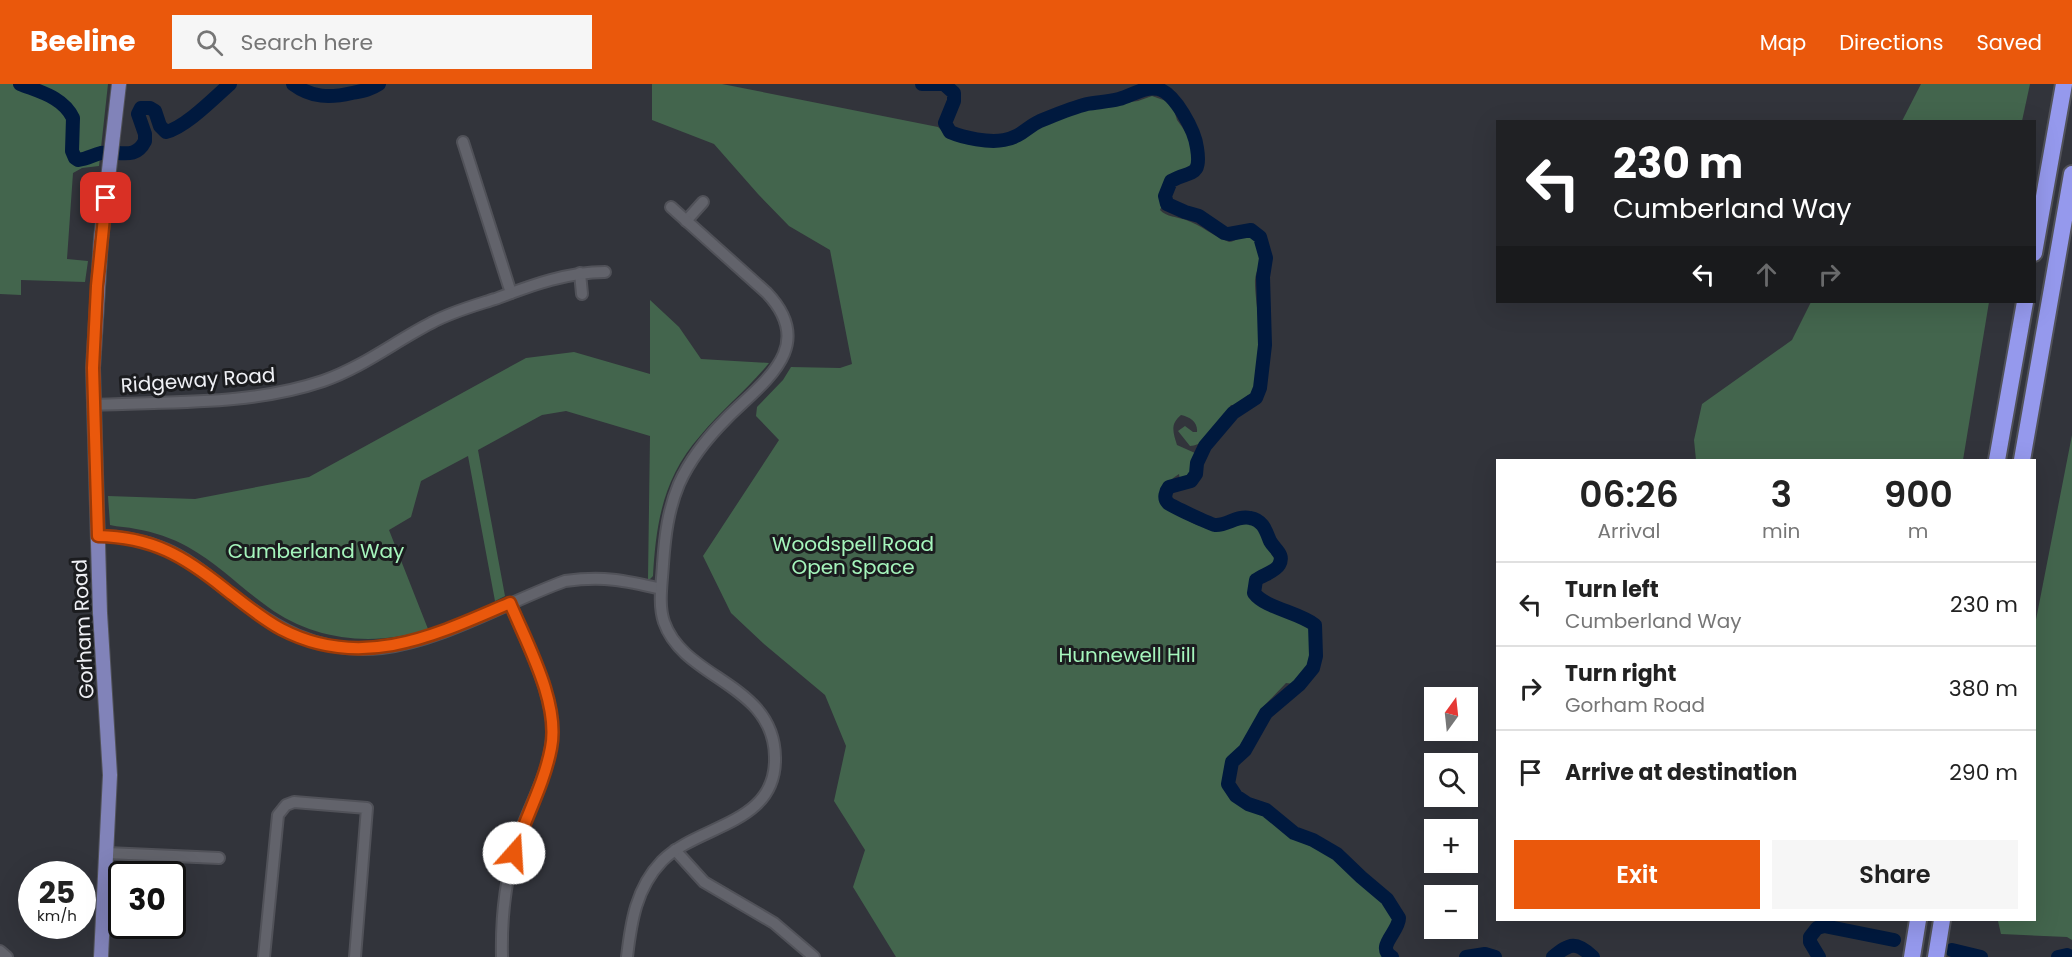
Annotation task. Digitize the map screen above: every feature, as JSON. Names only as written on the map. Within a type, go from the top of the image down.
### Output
[{"type":"highway","points":[[2036,242],[2064,84]]},
{"type":"highway","points":[[2022,459],[2072,174]]},
{"type":"highway","points":[[1997,459],[2025,303]]},
{"type":"highway","points":[[1912,957],[1918,921]]},
{"type":"highway","points":[[1936,957],[1942,921]]},
{"type":"main road","name":"Gorham Road","points":[[101,957],[110,775],[100,613],[93,405],[97,286],[119,84]]},
{"type":"street","points":[[463,142],[511,293]]},
{"type":"street","points":[[686,221],[703,202]]},
{"type":"street","points":[[627,957],[633,915],[639,897],[658,866],[675,850],[734,820],[760,802],[770,784],[775,768],[769,725],[754,705],[685,652],[672,636],[663,616],[661,589],[669,513],[683,476],[711,435],[766,381],[779,365],[785,351],[787,337],[784,320],[775,303],[671,207]]},
{"type":"street","name":"Ridgeway Road","points":[[93,405],[239,399],[293,390],[349,370],[444,316],[558,277],[604,272]]},
{"type":"street","points":[[580,273],[582,294]]},
{"type":"street","points":[[98,536],[133,539],[165,549],[189,561],[279,628],[304,639],[332,646],[359,649],[402,645],[430,636],[565,581],[590,578],[615,579],[661,589]]},
{"type":"street","points":[[502,957],[504,909],[514,853],[547,766],[552,739],[552,721],[547,696],[510,603]]},
{"type":"street","points":[[264,957],[278,815],[286,805],[294,802],[367,808],[355,957]]},
{"type":"street","points":[[675,850],[704,882],[774,923],[814,957]]},
{"type":"street","points":[[107,854],[219,858]]},
{"type":"street","points":[[0,951],[7,957]]},
{"type":"green space","points":[[0,84],[108,84],[99,166],[82,168],[73,173],[67,259],[88,261],[85,282],[21,280],[21,295],[0,294]]},
{"type":"green space","points":[[652,84],[722,84],[938,127],[949,137],[986,145],[1007,144],[1025,138],[1039,127],[1088,108],[1138,101],[1152,96],[1166,101],[1173,107],[1177,120],[1190,138],[1194,161],[1187,171],[1170,177],[1160,210],[1191,222],[1229,242],[1248,236],[1256,242],[1260,257],[1255,292],[1261,360],[1257,390],[1250,399],[1251,395],[1248,395],[1236,405],[1231,405],[1214,431],[1204,441],[1190,446],[1178,431],[1185,426],[1197,432],[1193,420],[1181,415],[1175,422],[1173,428],[1177,445],[1195,453],[1196,467],[1193,474],[1185,479],[1180,480],[1179,474],[1171,480],[1165,489],[1164,496],[1180,515],[1202,527],[1226,527],[1247,520],[1262,528],[1265,533],[1263,540],[1276,556],[1273,565],[1255,577],[1253,584],[1255,592],[1268,604],[1308,624],[1314,630],[1312,633],[1313,653],[1306,676],[1302,675],[1294,684],[1286,683],[1263,707],[1245,741],[1231,755],[1224,770],[1225,791],[1234,800],[1259,813],[1299,841],[1321,851],[1348,868],[1359,882],[1385,904],[1396,918],[1386,941],[1392,957],[896,957],[853,887],[865,850],[834,801],[846,746],[825,695],[731,613],[703,556],[779,440],[756,416],[757,407],[783,380],[791,367],[840,368],[852,364],[830,250],[789,226],[714,144],[652,120]]},
{"type":"green space","points":[[1921,84],[2030,84],[2022,120],[1903,120]]},
{"type":"green space","name":"Cumberland Way","points":[[650,300],[679,327],[701,359],[769,363],[708,426],[677,468],[659,519],[653,576],[650,579],[648,579],[650,436],[566,411],[542,415],[478,450],[505,596],[495,601],[468,456],[421,481],[411,517],[389,530],[428,629],[408,635],[366,639],[325,634],[305,627],[268,607],[209,560],[182,544],[149,532],[110,525],[108,496],[195,499],[309,477],[526,358],[574,352],[650,374]]},
{"type":"green space","points":[[1810,303],[1989,303],[1963,459],[1696,459],[1694,440],[1702,404],[1792,340]]},
{"type":"green space","points":[[2072,435],[2072,940],[2067,937],[2001,934],[1998,921],[2036,921],[2036,620]]},
{"type":"waterway","points":[[20,84],[50,96],[69,111],[73,118],[72,151],[78,160],[108,152],[131,153],[141,147],[145,141],[138,114],[141,108],[150,108],[155,111],[160,126],[166,132],[191,118],[230,84]]},
{"type":"waterway","points":[[293,84],[300,89],[321,96],[344,95],[363,91],[379,84]]},
{"type":"waterway","points":[[922,84],[944,84],[954,93],[954,101],[945,123],[950,132],[991,141],[1016,136],[1040,121],[1081,106],[1119,99],[1148,89],[1158,89],[1171,98],[1183,114],[1195,141],[1198,158],[1198,165],[1193,172],[1171,181],[1165,196],[1167,204],[1199,216],[1224,233],[1251,230],[1260,237],[1266,258],[1263,277],[1265,345],[1260,388],[1256,398],[1233,413],[1205,446],[1197,463],[1196,474],[1191,481],[1169,487],[1166,499],[1176,508],[1215,525],[1245,517],[1254,519],[1263,526],[1270,541],[1279,552],[1281,558],[1279,565],[1272,572],[1256,580],[1254,593],[1266,602],[1315,625],[1316,656],[1313,668],[1299,685],[1266,713],[1245,750],[1232,762],[1228,784],[1236,796],[1248,804],[1266,810],[1294,833],[1313,840],[1337,854],[1387,899],[1399,918],[1386,949],[1392,957]]},
{"type":"waterway","points":[[1819,957],[1810,942],[1810,937],[1817,928],[1824,926],[1894,940]]},
{"type":"waterway","points":[[1553,957],[1573,946],[1582,948],[1593,957]]},
{"type":"waterway","points":[[1952,950],[1981,957]]},
{"type":"waterway","points":[[1466,957],[1485,954],[1495,957]]},
{"type":"waterway","points":[[2058,957],[2067,955],[2071,957]]},
{"type":"route","points":[[106,198],[97,286],[93,368],[98,536],[120,536],[165,549],[189,561],[279,628],[304,639],[332,646],[359,649],[402,645],[510,603],[544,688],[552,721],[551,748],[547,766],[514,853]]},
{"type":"park label","name":"Woodspell Road Open Space","points":[[853,556]]},
{"type":"park label","name":"Hunnewell Hill","points":[[1127,655]]}]
